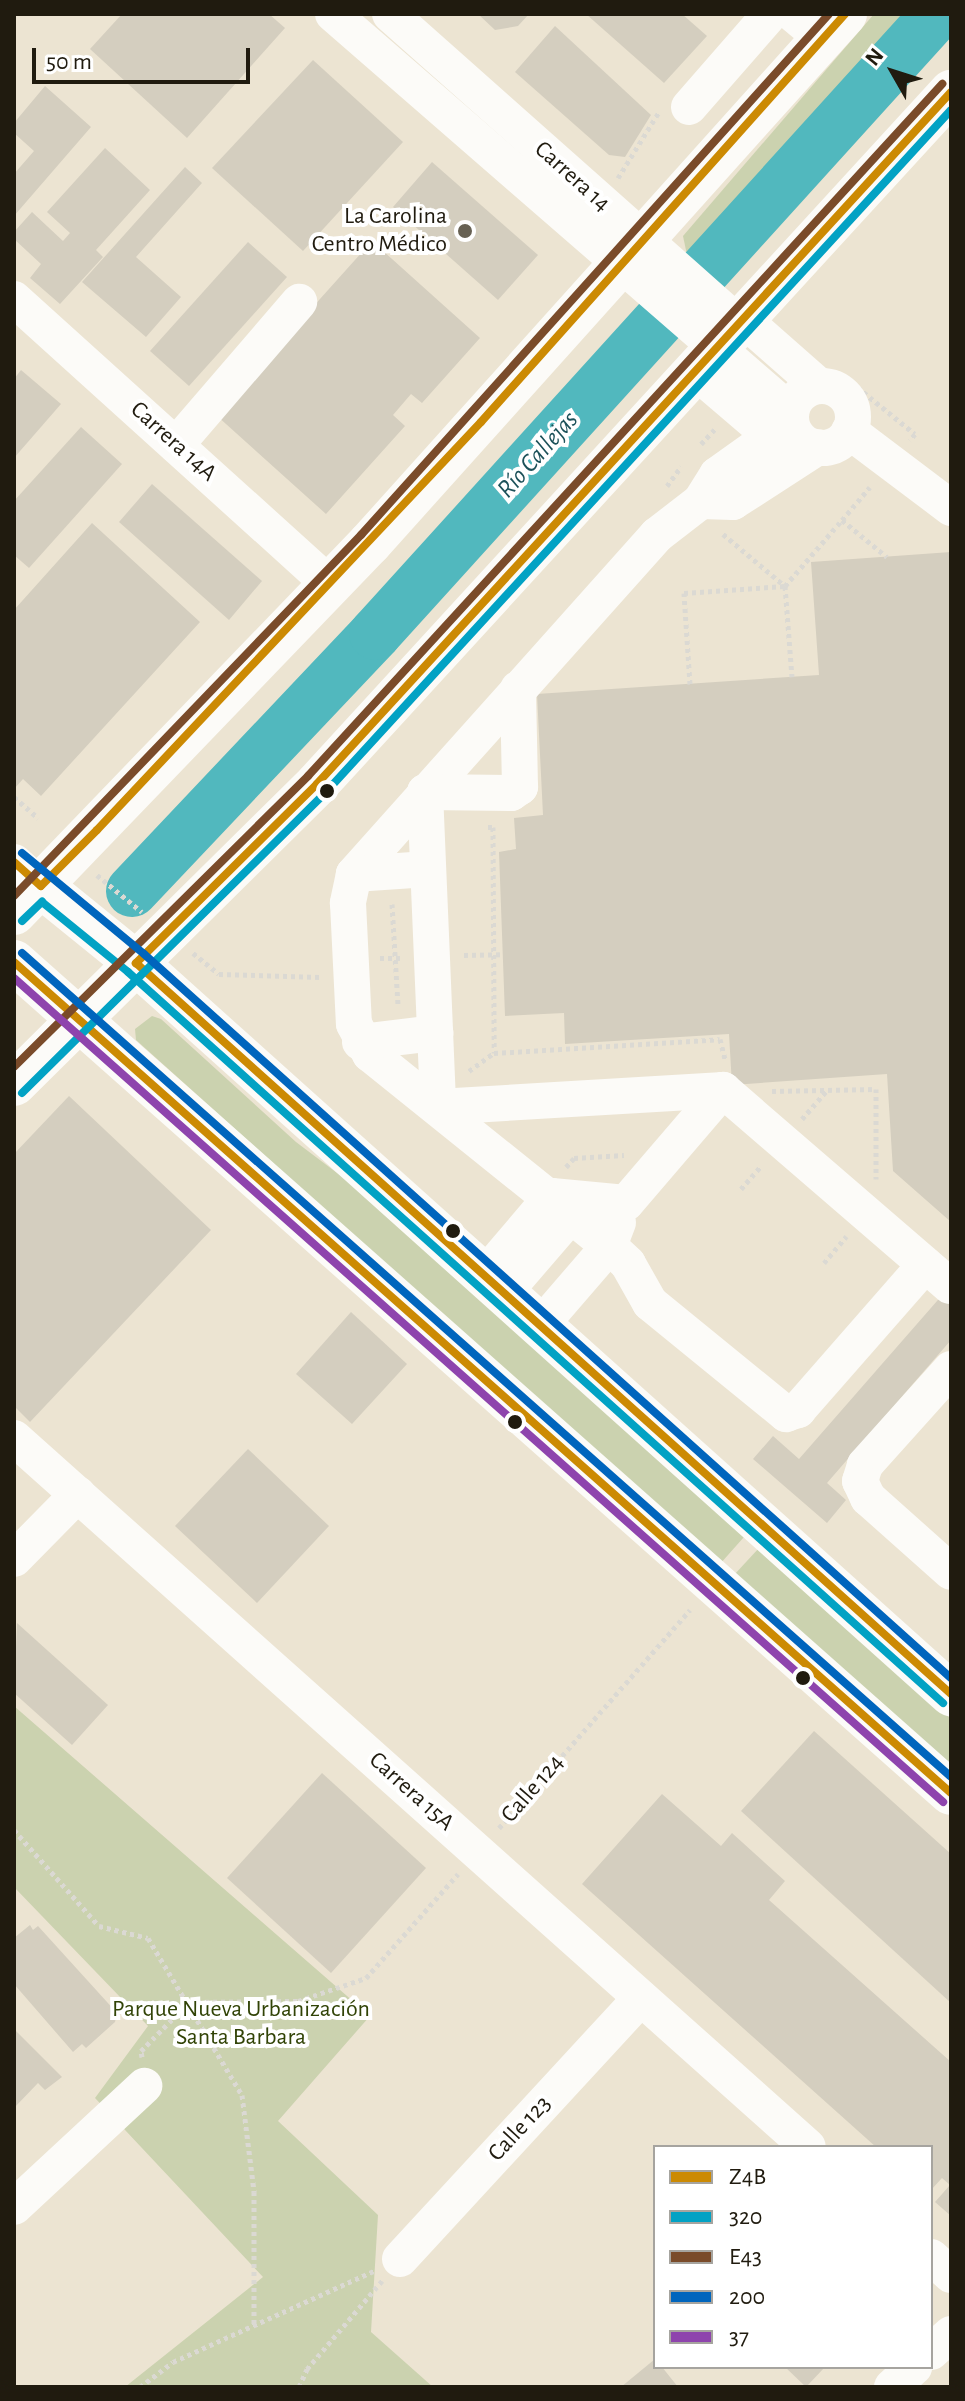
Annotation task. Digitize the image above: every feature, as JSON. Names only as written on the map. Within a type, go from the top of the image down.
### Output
[{"type":"main road","points":[[821,22],[642,262],[331,585],[23,887],[136,963],[951,1694]]},
{"type":"main road","points":[[14,1084],[317,784],[716,332],[951,92]]},
{"type":"main road","points":[[14,962],[951,1793]]},
{"type":"street","name":"Carrera 14","points":[[333,14],[417,89],[642,262]]},
{"type":"street","name":"Carrera 14","points":[[390,14],[441,60],[716,332]]},
{"type":"street","points":[[689,107],[770,14]]},
{"type":"street","points":[[417,89],[441,60]]},
{"type":"street","name":"Carrera 14A","points":[[14,299],[331,585]]},
{"type":"street","points":[[176,445],[299,302]]},
{"type":"street","points":[[701,501],[733,502],[834,439],[855,422],[847,398],[716,332]]},
{"type":"street","points":[[716,332],[785,424],[800,439],[834,439],[892,461],[951,508]]},
{"type":"street","points":[[438,1107],[723,1090],[938,1276],[798,1410],[786,1414],[650,1303],[628,1264],[609,1246],[556,1201],[438,1107],[360,1042],[354,1024],[348,903],[354,874],[648,545],[701,501],[717,475],[785,424],[801,394],[819,386]]},
{"type":"street","points":[[425,792],[511,793],[520,787],[518,689]]},
{"type":"street","points":[[425,792],[438,1107]]},
{"type":"street","points":[[354,874],[428,869]]},
{"type":"street","points":[[360,1042],[435,1033]]},
{"type":"street","points":[[540,1326],[609,1246],[626,1203],[723,1090]]},
{"type":"street","points":[[494,1284],[556,1201]]},
{"type":"street","points":[[556,1201],[626,1203]]},
{"type":"street","points":[[951,1369],[865,1465],[860,1481],[868,1498],[951,1572]]},
{"type":"street","name":"Carrera 15A","points":[[16,1422],[78,1494],[806,2145]]},
{"type":"street","points":[[14,1559],[78,1494]]},
{"type":"street","name":"Calle 123","points":[[400,2259],[641,1998]]},
{"type":"street","points":[[14,2207],[144,2086]]},
{"type":"street","points":[[933,2259],[951,2275]]},
{"type":"street","points":[[933,2350],[951,2334]]},
{"type":"street","points":[[892,2387],[912,2369]]},
{"type":"path","points":[[605,178],[623,189]]},
{"type":"path","points":[[842,520],[892,461]]},
{"type":"path","points":[[690,684],[684,593],[785,586],[792,677]]},
{"type":"path","points":[[14,797],[38,818]]},
{"type":"path","points":[[219,974],[337,978]]},
{"type":"path","points":[[556,1201],[574,1158],[634,1154]]},
{"type":"path","name":"Calle 124","points":[[189,2002],[298,2001],[366,1978],[700,1600]]},
{"type":"path","points":[[14,1830],[99,1926],[148,1938],[242,2095],[254,2192],[254,2325]]},
{"type":"path","points":[[144,2086],[141,2051],[189,2002]]},
{"type":"path","points":[[140,2387],[173,2362],[400,2259]]},
{"type":"path","points":[[299,2387],[307,2369],[400,2259]]},
{"type":"green space","points":[[874,14],[907,14],[687,255],[683,236]]},
{"type":"green space","points":[[152,1016],[161,1019],[296,1142],[349,1182],[744,1537],[720,1564],[136,1040],[135,1029]]},
{"type":"green space","points":[[759,1548],[951,1719],[951,1768],[734,1575]]},
{"type":"green space","name":"Parque Nueva Urbanización Santa Barbara","points":[[14,1706],[370,2016],[278,2121],[378,2215],[371,2332],[433,2387],[125,2387],[263,2277],[95,2098],[148,2026],[14,1887]]},
{"type":"building","points":[[122,14],[269,14],[285,28],[187,138],[90,49]]},
{"type":"building","points":[[478,14],[529,14],[518,26],[495,30]]},
{"type":"building","points":[[586,14],[682,14],[707,36],[664,83]]},
{"type":"building","points":[[555,26],[651,115],[625,157],[609,155],[515,72]]},
{"type":"building","points":[[313,60],[403,142],[303,251],[212,168]]},
{"type":"building","points":[[45,86],[91,127],[14,216],[14,174],[34,151],[14,133],[14,123]]},
{"type":"building","points":[[105,148],[150,190],[96,250],[103,257],[60,304],[30,278],[41,264],[14,239],[14,232],[32,212],[63,241],[70,233],[47,212]]},
{"type":"building","name":"La Carolina Centro Médico","points":[[432,162],[538,255],[498,300],[393,207]]},
{"type":"building","points":[[185,167],[202,183],[136,257],[181,297],[146,337],[82,282]]},
{"type":"building","points":[[372,241],[480,338],[422,403],[411,394],[393,415],[405,426],[326,514],[216,415]]},
{"type":"building","points":[[248,242],[287,277],[189,386],[150,351]]},
{"type":"building","points":[[21,370],[61,404],[14,458],[14,379]]},
{"type":"building","points":[[81,427],[122,464],[29,568],[14,555],[14,501]]},
{"type":"building","points":[[152,484],[262,581],[229,620],[119,522]]},
{"type":"building","points":[[92,523],[200,622],[41,796],[23,779],[14,789],[14,610]]},
{"type":"building","points":[[951,552],[951,1222],[893,1171],[887,1074],[732,1085],[729,1034],[565,1044],[564,1013],[505,1016],[499,852],[516,849],[514,818],[543,815],[537,694],[819,675],[811,562]]},
{"type":"building","points":[[69,1096],[211,1230],[30,1422],[14,1406],[14,1154]]},
{"type":"building","points":[[951,1285],[951,1340],[827,1483],[846,1500],[827,1523],[753,1459],[773,1436],[799,1459]]},
{"type":"building","points":[[351,1312],[407,1364],[352,1424],[296,1374]]},
{"type":"building","points":[[248,1449],[329,1526],[257,1603],[175,1526]]},
{"type":"building","points":[[17,1623],[108,1705],[72,1745],[14,1693]]},
{"type":"building","points":[[814,1731],[951,1854],[951,2003],[741,1811]]},
{"type":"building","points":[[322,1773],[426,1868],[331,1973],[227,1878]]},
{"type":"building","points":[[662,1794],[721,1846],[732,1833],[785,1881],[769,1900],[951,2062],[951,2216],[935,2202],[950,2185],[942,2178],[933,2188],[933,2145],[874,2145],[582,1884]]},
{"type":"building","points":[[30,1925],[33,1930],[38,1926],[117,2013],[115,2022],[86,2048],[82,2044],[73,2052],[14,1984],[14,1938]]},
{"type":"building","points":[[14,2029],[62,2077],[45,2090],[38,2083],[14,2108]]},
{"type":"building","points":[[653,2361],[653,2369],[664,2369],[678,2387],[621,2387]]},
{"type":"building","points":[[787,2369],[823,2369],[806,2387]]},
{"type":"waterway","name":"Río Callejas","points":[[132,891],[375,634],[937,14]]},
{"type":"transit line","name":"E43","points":[[14,896],[361,535],[829,14]]},
{"type":"transit line","name":"Z4B","points":[[14,862],[41,886],[97,830],[481,422],[845,14]]},
{"type":"transit line","name":"E43","points":[[14,1067],[308,776],[942,84]]},
{"type":"transit line","name":"Z4B","points":[[951,92],[317,784],[136,963],[951,1694]]},
{"type":"transit line","name":"320","points":[[22,1093],[326,792],[951,110]]},
{"type":"transit line","name":"200","points":[[22,853],[144,954],[951,1678]]},
{"type":"transit line","name":"320","points":[[22,921],[42,902],[128,972],[943,1703]]},
{"type":"transit line","name":"200","points":[[22,953],[951,1777]]},
{"type":"transit line","name":"Z4B","points":[[14,962],[951,1793]]},
{"type":"transit line","name":"37","points":[[14,978],[943,1802]]},
{"type":"place","name":"La Carolina Centro Médico","points":[[465,231]]}]
